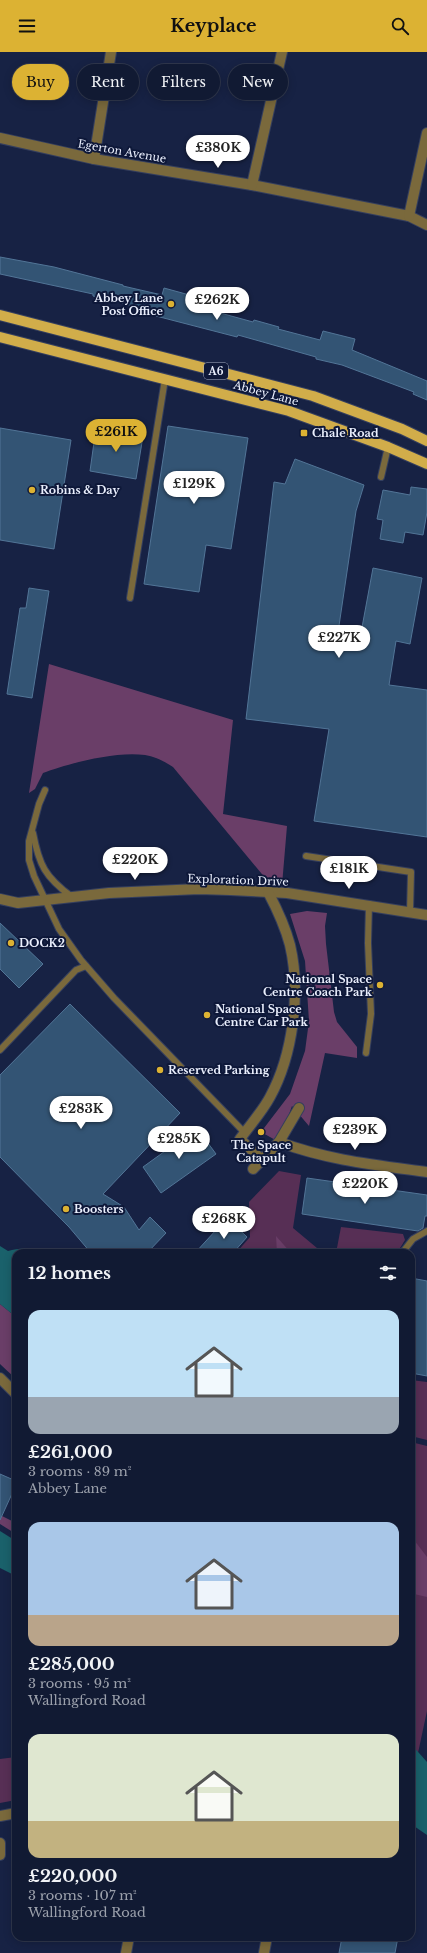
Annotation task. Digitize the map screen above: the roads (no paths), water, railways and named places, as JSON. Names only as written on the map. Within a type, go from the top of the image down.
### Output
[{"type":"main road","name":"Abbey Lane","points":[[0,315],[313,396],[402,429],[427,441]]},
{"type":"main road","name":"Abbey Lane","points":[[0,337],[289,411],[388,447],[427,464]]},
{"type":"street","points":[[94,159],[112,52]]},
{"type":"street","points":[[252,185],[282,52]]},
{"type":"street","points":[[408,216],[427,133]]},
{"type":"street","name":"Egerton Avenue","points":[[0,138],[94,159],[252,185],[408,216],[427,225]]},
{"type":"street","name":"Exploration Drive","points":[[0,899],[18,903],[109,893],[199,889],[268,892],[369,904],[427,915]]},
{"type":"street","points":[[262,1160],[240,1139],[270,1097],[281,1072],[294,1016],[293,963],[290,946],[278,912],[268,892]]},
{"type":"street","points":[[253,1170],[279,1142],[300,1108]]},
{"type":"street","points":[[279,1142],[300,1150],[333,1159],[427,1172]]},
{"type":"street","points":[[0,1378],[12,1390]]},
{"type":"street","points":[[0,1816],[12,1814]]},
{"type":"street","points":[[0,1843],[0,1856]]},
{"type":"street","points":[[126,1953],[128,1941]]},
{"type":"street","points":[[264,1953],[266,1941]]},
{"type":"lane","points":[[130,598],[165,379]]},
{"type":"lane","points":[[381,477],[388,447]]},
{"type":"lane","points":[[45,790],[38,804],[28,849],[30,866],[59,929],[86,966],[244,1132]]},
{"type":"lane","points":[[32,832],[37,854],[42,866],[55,883],[72,897]]},
{"type":"lane","points":[[306,856],[411,872],[410,912]]},
{"type":"lane","points":[[366,1052],[371,1014],[368,943],[369,904]]},
{"type":"lane","points":[[0,1050],[76,970],[86,966]]},
{"type":"lane","points":[[405,1249],[414,1239],[427,1231]]},
{"type":"place","name":"Abbey Lane Post Office","points":[[171,304]]},
{"type":"place","name":"Chale Road","points":[[304,433]]},
{"type":"place","name":"Robins & Day","points":[[32,490]]},
{"type":"place","name":"DOCK2","points":[[11,943]]},
{"type":"place","name":"National Space Centre Coach Park","points":[[380,985]]},
{"type":"place","name":"National Space Centre Car Park","points":[[207,1015]]},
{"type":"place","name":"Reserved Parking","points":[[160,1070]]},
{"type":"place","name":"The Space Catapult","points":[[261,1132]]},
{"type":"place","name":"Boosters","points":[[66,1209]]}]
